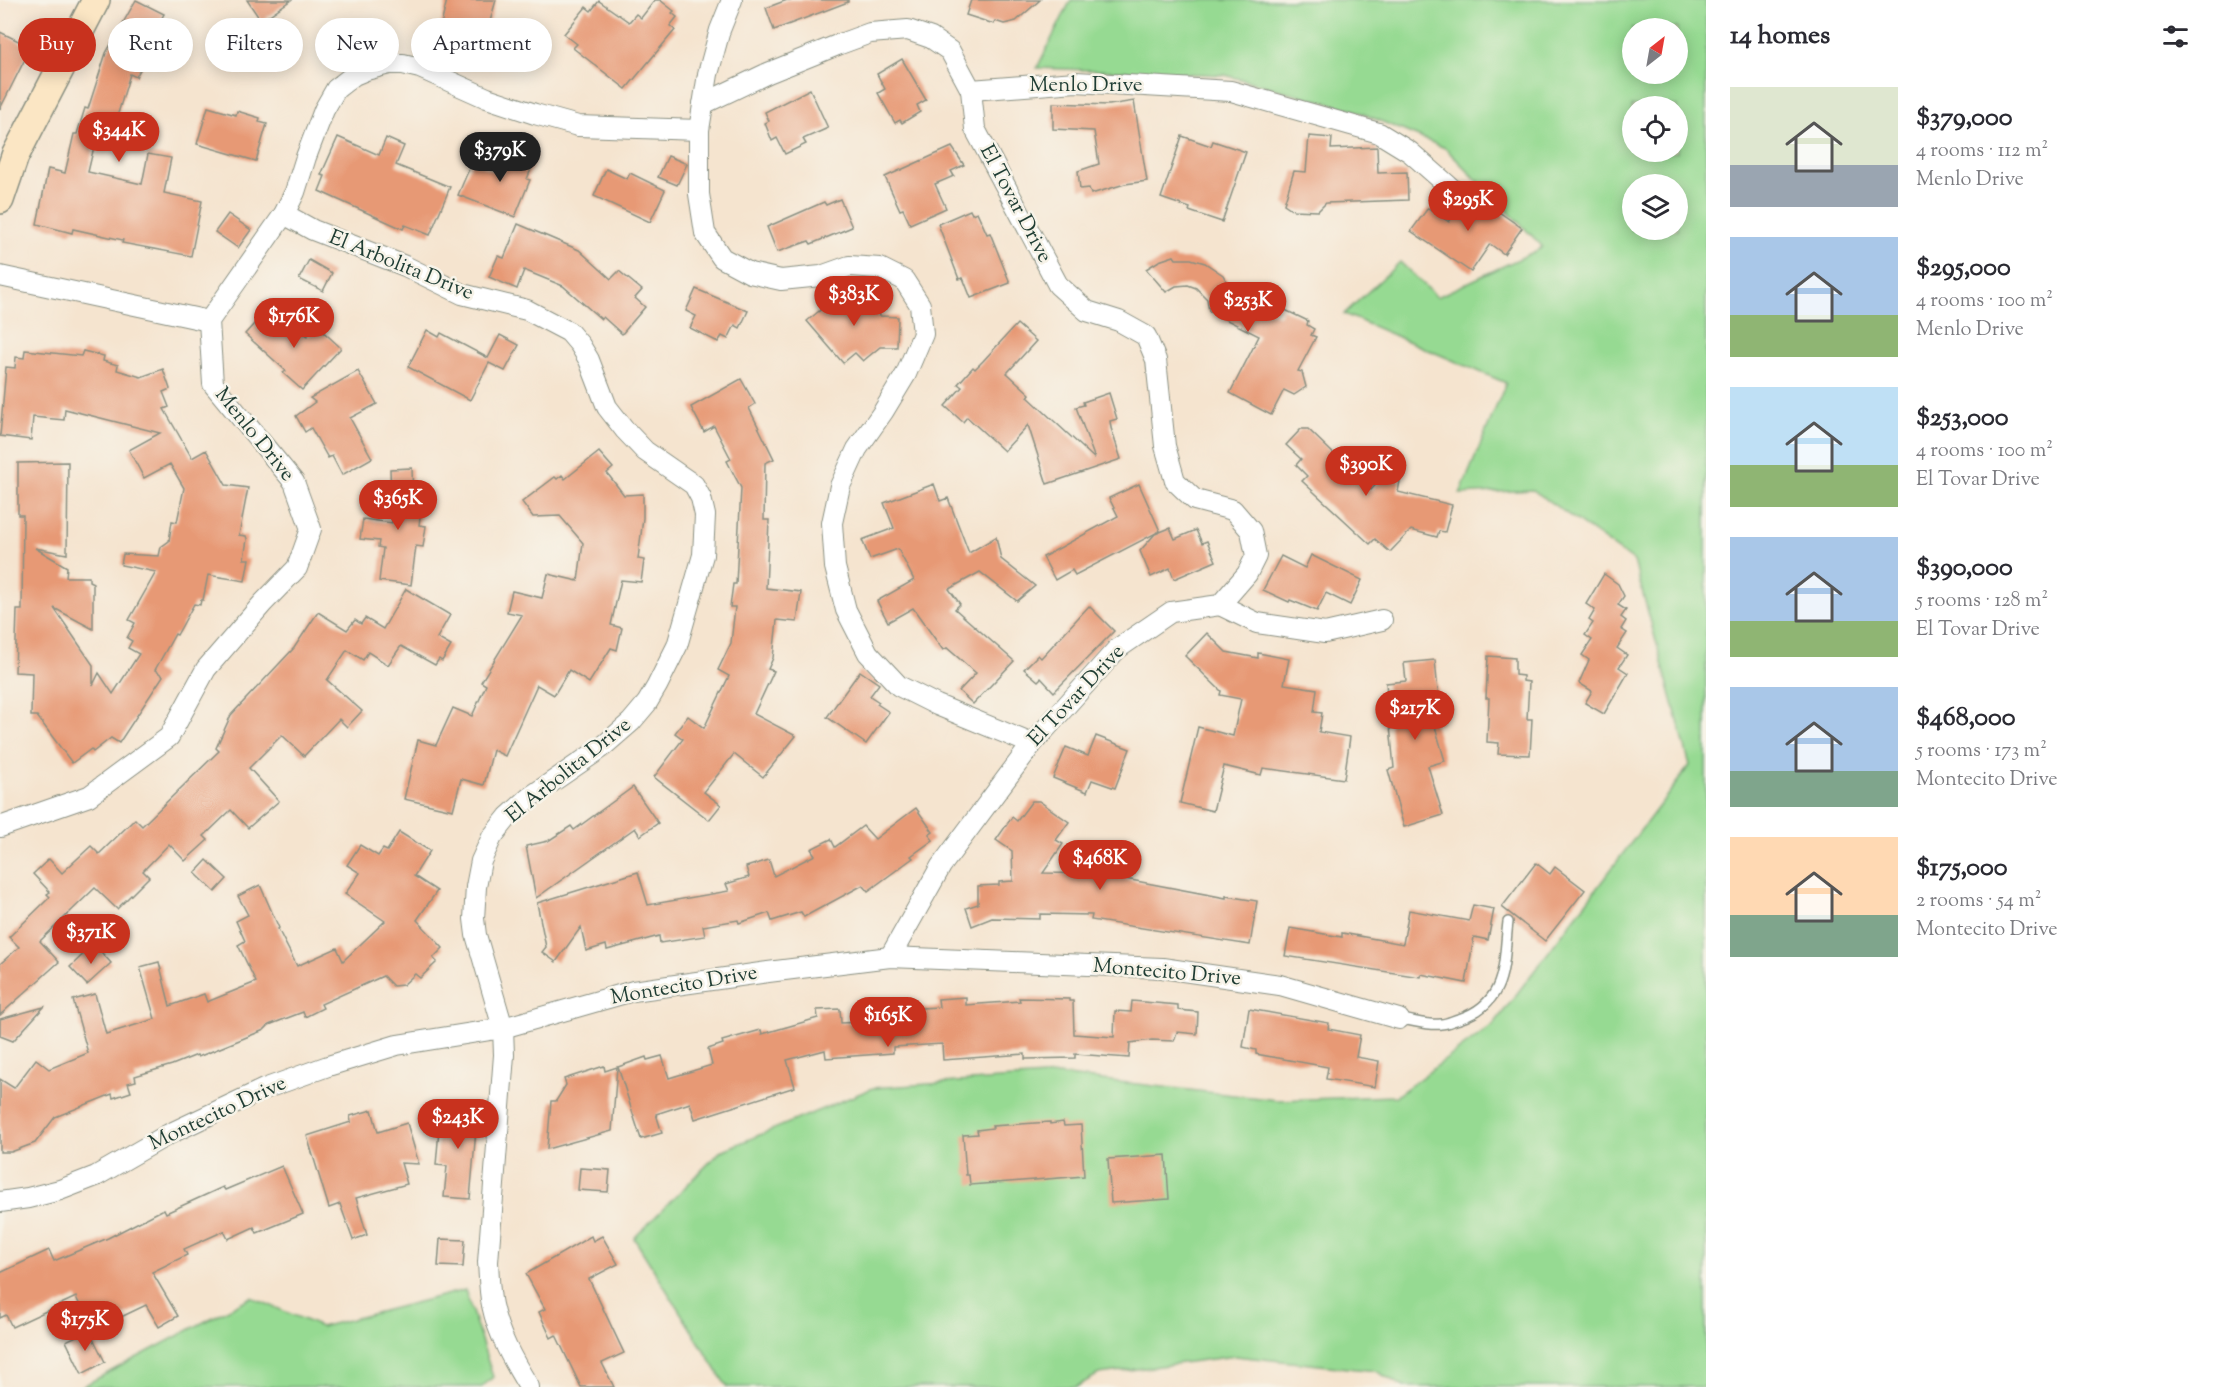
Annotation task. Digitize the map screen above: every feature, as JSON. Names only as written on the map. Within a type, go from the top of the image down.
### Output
[{"type":"street","points":[[0,200],[15,156],[96,0]]},
{"type":"street","points":[[732,0],[720,30],[708,74],[699,130],[699,194],[705,233],[722,258],[750,273],[781,280],[821,276],[849,266],[880,268],[904,280],[920,304],[923,334],[906,374],[884,412],[857,449],[840,486],[832,523],[836,567],[846,610],[868,653],[898,686],[937,705],[1032,744]]},
{"type":"street","points":[[703,104],[768,73],[870,33],[908,30],[931,38],[950,51],[971,90]]},
{"type":"street","points":[[0,276],[209,321],[284,214],[336,89],[354,75],[389,64],[420,68],[487,98],[579,126],[699,130]]},
{"type":"street","name":"Menlo Drive","points":[[971,90],[1076,82],[1231,91],[1379,133],[1410,152],[1451,188]]},
{"type":"street","name":"El Tovar Drive","points":[[890,957],[941,866],[1032,744],[1117,649],[1171,612],[1220,605],[1247,574],[1256,556],[1251,531],[1233,510],[1195,500],[1175,481],[1165,446],[1156,360],[1146,336],[1119,321],[1087,311],[1058,285],[975,129],[971,90]]},
{"type":"street","name":"El Arbolita Drive","points":[[284,214],[313,230],[405,266],[462,294],[526,310],[569,332],[589,360],[607,407],[645,451],[693,485],[701,498],[705,515],[703,555],[677,645],[647,703],[631,722],[600,749],[523,803],[508,817],[486,848],[476,887],[474,919],[503,1028],[504,1055],[488,1262],[492,1306],[505,1346],[529,1387]]},
{"type":"street","name":"Menlo Drive","points":[[0,827],[89,796],[169,737],[206,669],[262,603],[297,568],[311,529],[294,482],[213,384],[209,321]]},
{"type":"street","points":[[1220,605],[1257,623],[1325,633],[1382,620]]},
{"type":"street","name":"Montecito Drive","points":[[0,1202],[60,1190],[96,1176],[169,1134],[264,1089],[397,1045],[503,1028],[633,991],[890,957],[1162,968],[1280,985],[1399,1019]]},
{"type":"lane","points":[[1399,1019],[1441,1024],[1470,1015],[1489,1003],[1496,994],[1500,982],[1508,922]]},
{"type":"green space","points":[[1071,0],[1706,0],[1706,1387],[1404,1387],[1376,1371],[1235,1356],[1099,1374],[1076,1387],[727,1387],[634,1238],[721,1151],[873,1088],[1058,1075],[1277,1100],[1396,1096],[1494,1024],[1690,765],[1634,561],[1533,490],[1460,494],[1506,383],[1344,314],[1400,262],[1437,297],[1540,249],[1542,246],[1445,148],[1354,110],[1225,75],[1037,68]]},
{"type":"green space","points":[[465,1290],[493,1377],[482,1387],[81,1387],[251,1297],[321,1327]]},
{"type":"building","points":[[136,0],[164,14],[162,18],[126,18]]},
{"type":"building","points":[[247,0],[291,0],[265,18],[259,18]]},
{"type":"building","points":[[447,0],[496,0],[491,18],[443,18]]},
{"type":"building","points":[[655,0],[660,0],[674,11],[672,13],[677,17],[670,26],[675,30],[626,89],[573,48],[577,44],[564,34],[586,7],[591,11],[599,1],[629,22],[636,14],[641,18]]},
{"type":"building","points":[[787,0],[848,0],[848,2],[774,30],[766,8]]},
{"type":"building","points":[[971,0],[1040,0],[1016,21],[1004,24],[995,21],[994,24],[966,15]]},
{"type":"building","points":[[0,32],[18,41],[18,72],[0,109]]},
{"type":"building","points":[[108,49],[108,72],[139,72],[136,77],[130,74],[116,120],[123,122],[117,140],[97,134],[88,172],[142,184],[148,154],[171,158],[164,193],[202,201],[191,256],[122,243],[123,240],[73,229],[72,233],[37,224],[48,169],[65,173],[74,134],[77,134],[85,108],[88,109]]},
{"type":"building","points":[[902,59],[926,100],[917,105],[920,112],[902,123],[900,120],[895,123],[878,93],[885,89],[877,74]]},
{"type":"building","points":[[810,89],[828,128],[803,139],[806,144],[785,154],[777,138],[772,141],[765,123],[769,121],[765,112]]},
{"type":"building","points":[[1134,101],[1147,181],[1125,184],[1091,194],[1089,188],[1080,189],[1078,171],[1099,164],[1094,131],[1053,129],[1053,103],[1109,105]]},
{"type":"building","points":[[208,107],[236,115],[237,111],[260,118],[259,122],[267,124],[256,161],[197,144]]},
{"type":"building","points":[[1182,136],[1211,146],[1213,141],[1246,152],[1222,222],[1189,211],[1190,208],[1161,198]]},
{"type":"building","points":[[1309,136],[1332,138],[1331,149],[1377,147],[1378,173],[1407,172],[1408,200],[1326,203],[1318,211],[1293,210],[1284,204],[1294,171],[1306,172]]},
{"type":"building","points":[[338,137],[379,155],[386,138],[404,146],[396,165],[450,187],[430,235],[405,225],[403,229],[319,191],[325,176],[321,175]]},
{"type":"building","points":[[513,146],[537,155],[515,217],[458,195],[472,162],[502,174]]},
{"type":"building","points":[[952,147],[964,165],[951,171],[954,176],[935,184],[946,208],[910,224],[903,209],[900,210],[885,177]]},
{"type":"building","points":[[668,156],[687,164],[677,185],[658,177]]},
{"type":"building","points":[[606,169],[627,179],[630,173],[665,190],[650,222],[594,196]]},
{"type":"building","points":[[1470,192],[1522,228],[1504,254],[1490,244],[1471,272],[1411,231],[1428,208],[1449,222]]},
{"type":"building","points":[[840,199],[852,227],[811,244],[809,241],[777,252],[767,227],[824,202],[826,205]]},
{"type":"building","points":[[970,210],[972,214],[977,212],[987,234],[990,233],[1010,283],[971,298],[963,278],[959,279],[938,224]]},
{"type":"building","points":[[228,214],[251,230],[238,248],[215,232]]},
{"type":"building","points":[[518,224],[579,250],[611,279],[619,271],[642,290],[635,298],[645,307],[622,334],[563,286],[524,270],[517,289],[489,277],[498,256],[504,258]]},
{"type":"building","points":[[1174,256],[1176,259],[1191,259],[1205,263],[1223,275],[1234,294],[1279,316],[1283,309],[1308,321],[1307,325],[1314,329],[1311,335],[1316,337],[1298,371],[1302,372],[1306,387],[1294,395],[1284,390],[1271,415],[1230,393],[1259,336],[1209,311],[1207,299],[1196,288],[1188,285],[1176,286],[1166,292],[1146,269]]},
{"type":"building","points":[[309,260],[332,273],[323,291],[299,279]]},
{"type":"building","points":[[856,287],[880,316],[898,317],[897,347],[880,347],[863,361],[855,353],[843,363],[807,321],[835,298],[838,302]]},
{"type":"building","points":[[696,289],[748,311],[740,328],[735,325],[728,339],[722,336],[718,342],[690,328],[696,316],[686,311]]},
{"type":"building","points":[[264,313],[285,332],[289,327],[297,335],[301,331],[307,336],[317,326],[341,348],[302,390],[283,373],[286,371],[245,334]]},
{"type":"building","points":[[1017,324],[1036,341],[1007,373],[1030,394],[1028,397],[1095,459],[1076,407],[1084,405],[1083,402],[1109,393],[1117,419],[1110,421],[1111,428],[1121,459],[1047,484],[1028,425],[1004,451],[967,417],[963,422],[945,406],[962,387],[958,384]]},
{"type":"building","points":[[427,330],[439,337],[441,333],[488,358],[500,335],[519,345],[505,371],[489,363],[470,400],[408,367]]},
{"type":"building","points":[[25,350],[81,356],[83,351],[104,356],[103,361],[118,365],[117,370],[141,377],[163,369],[170,389],[163,392],[169,407],[164,409],[192,458],[206,450],[226,485],[248,488],[239,535],[246,536],[247,539],[244,559],[249,559],[245,581],[208,575],[203,600],[200,605],[194,604],[155,670],[163,676],[119,743],[111,738],[93,752],[91,749],[72,763],[37,716],[31,716],[32,673],[15,672],[17,610],[22,610],[23,515],[18,515],[18,463],[68,462],[67,554],[35,548],[67,567],[66,577],[89,577],[89,581],[93,583],[93,629],[54,608],[93,665],[93,685],[99,673],[113,694],[139,654],[128,648],[132,641],[127,638],[135,623],[129,620],[156,572],[121,565],[123,554],[159,556],[161,547],[169,541],[172,521],[177,522],[184,488],[170,464],[144,478],[129,450],[160,433],[65,409],[64,420],[33,417],[31,440],[0,436],[6,367],[15,368],[16,357],[24,358]]},
{"type":"building","points":[[358,371],[377,404],[350,418],[372,458],[342,475],[332,456],[328,458],[311,428],[305,432],[296,416],[315,402],[310,398]]},
{"type":"building","points":[[741,379],[755,404],[749,408],[774,459],[765,463],[764,520],[769,520],[766,588],[801,592],[797,622],[777,620],[773,658],[768,669],[774,671],[754,714],[796,736],[763,777],[734,754],[704,792],[721,805],[709,820],[654,777],[683,739],[675,733],[688,716],[704,728],[729,676],[718,670],[731,643],[735,607],[730,607],[733,584],[736,584],[741,488],[727,461],[731,459],[714,426],[704,432],[691,407]]},
{"type":"building","points":[[1301,429],[1308,429],[1371,490],[1383,477],[1400,481],[1398,492],[1452,505],[1445,532],[1439,531],[1437,537],[1411,530],[1390,552],[1375,539],[1370,544],[1302,481],[1307,476],[1296,465],[1301,459],[1286,445]]},
{"type":"building","points":[[599,452],[613,468],[607,473],[624,495],[643,494],[643,518],[638,559],[644,560],[641,582],[621,580],[611,625],[622,628],[617,650],[611,648],[589,683],[569,670],[554,695],[537,685],[505,756],[493,750],[484,785],[461,779],[453,810],[404,799],[418,740],[436,745],[453,708],[472,716],[486,685],[481,682],[522,615],[507,612],[512,591],[542,598],[548,574],[578,581],[583,543],[560,516],[533,517],[522,502],[555,477],[557,479],[562,475],[565,479]]},
{"type":"building","points":[[412,468],[413,500],[422,502],[419,525],[426,526],[423,547],[416,546],[411,585],[379,581],[383,548],[378,547],[379,541],[360,539],[363,519],[392,523],[390,469]]},
{"type":"building","points":[[934,484],[940,501],[948,498],[969,553],[996,537],[1001,559],[1035,586],[1017,601],[980,572],[949,589],[960,604],[955,609],[1014,661],[973,704],[959,691],[976,673],[947,648],[943,650],[913,608],[888,622],[877,601],[914,580],[898,549],[870,559],[862,540],[894,528],[884,503]]},
{"type":"building","points":[[1139,484],[1160,531],[1075,575],[1072,570],[1055,580],[1043,557],[1118,516],[1109,498]]},
{"type":"building","points":[[1170,528],[1175,539],[1196,530],[1202,543],[1207,541],[1216,561],[1174,579],[1170,568],[1151,577],[1140,551],[1155,534]]},
{"type":"building","points":[[1311,555],[1362,580],[1350,605],[1326,593],[1317,611],[1263,590],[1281,556],[1305,568]]},
{"type":"building","points":[[1604,574],[1618,584],[1624,596],[1618,605],[1626,610],[1621,617],[1626,621],[1621,629],[1627,633],[1617,648],[1627,655],[1619,667],[1628,673],[1604,714],[1585,703],[1592,691],[1579,683],[1589,660],[1582,655],[1592,640],[1585,635],[1593,623],[1589,620],[1595,610],[1586,604]]},
{"type":"building","points":[[406,589],[450,615],[437,638],[451,646],[442,661],[439,659],[435,665],[401,646],[388,665],[368,652],[363,660],[347,650],[327,680],[362,711],[347,727],[339,719],[304,756],[282,735],[249,768],[279,801],[248,828],[231,810],[204,836],[208,840],[185,861],[169,844],[143,871],[149,877],[117,909],[95,888],[40,941],[59,962],[0,1015],[0,964],[19,947],[9,937],[50,897],[47,894],[50,892],[33,874],[49,859],[62,873],[91,846],[99,854],[135,819],[142,826],[219,751],[216,748],[231,715],[294,648],[318,612],[347,630],[355,620],[361,624],[365,618],[383,629]]},
{"type":"building","points":[[1089,606],[1114,631],[1054,692],[1041,678],[1038,681],[1024,669],[1038,655],[1041,658]]},
{"type":"building","points":[[1207,633],[1226,652],[1258,658],[1258,653],[1289,659],[1284,684],[1317,689],[1314,712],[1322,713],[1319,732],[1350,737],[1344,779],[1263,768],[1261,775],[1224,766],[1213,811],[1180,803],[1198,727],[1233,736],[1241,699],[1220,695],[1221,691],[1185,656]]},
{"type":"building","points":[[1488,656],[1515,658],[1515,675],[1523,676],[1523,681],[1529,682],[1527,719],[1532,719],[1530,755],[1498,754],[1499,743],[1487,742]]},
{"type":"building","points":[[1435,660],[1441,723],[1434,723],[1445,761],[1428,766],[1443,815],[1404,827],[1388,770],[1394,768],[1386,683],[1406,681],[1404,663]]},
{"type":"building","points":[[860,671],[879,684],[870,696],[889,712],[866,744],[827,717]]},
{"type":"building","points":[[1096,736],[1130,749],[1115,788],[1092,780],[1087,792],[1053,778],[1066,747],[1088,756]]},
{"type":"building","points":[[633,787],[658,823],[640,836],[635,828],[536,898],[526,846],[548,841],[571,826],[574,830]]},
{"type":"building","points":[[1032,801],[1039,801],[1069,822],[1056,840],[1063,844],[1043,873],[1099,874],[1226,898],[1226,896],[1257,901],[1250,945],[1091,920],[1092,915],[1040,914],[1040,919],[992,918],[972,926],[966,908],[978,904],[978,886],[999,885],[999,882],[1013,881],[1012,851],[996,840],[1012,817],[1017,821]]},
{"type":"building","points":[[916,808],[933,832],[929,835],[933,840],[911,856],[913,858],[868,891],[863,885],[804,917],[801,912],[772,921],[769,913],[739,923],[738,920],[703,926],[705,936],[660,943],[659,936],[607,950],[606,945],[586,951],[581,927],[556,962],[542,952],[546,947],[537,903],[638,872],[648,905],[729,891],[726,884],[749,877],[746,867],[769,860],[774,876],[815,855],[811,849],[831,839],[835,847],[863,826],[875,839]]},
{"type":"building","points":[[399,832],[430,851],[414,876],[437,891],[417,920],[443,948],[433,958],[437,962],[420,978],[415,974],[403,985],[393,986],[383,976],[321,1004],[323,1008],[305,1017],[303,1012],[198,1057],[197,1055],[135,1076],[136,1081],[128,1083],[131,1092],[113,1098],[112,1094],[55,1117],[35,1143],[11,1152],[0,1152],[0,1079],[14,1088],[36,1059],[49,1069],[88,1053],[73,1000],[95,994],[106,1034],[155,1019],[140,967],[159,962],[170,1006],[204,994],[207,1002],[256,982],[238,945],[245,941],[236,921],[248,915],[238,896],[260,885],[278,929],[297,966],[337,948],[343,961],[385,921],[345,894],[360,873],[347,865],[360,845],[378,856],[383,849],[387,851]]},
{"type":"building","points":[[207,860],[227,879],[215,892],[195,873]]},
{"type":"building","points":[[1536,863],[1550,874],[1555,867],[1585,890],[1545,941],[1502,907]]},
{"type":"building","points":[[1473,905],[1494,909],[1488,940],[1474,937],[1466,983],[1421,974],[1420,977],[1285,956],[1290,928],[1342,937],[1342,933],[1403,944],[1409,910],[1469,921]]},
{"type":"building","points":[[94,944],[111,963],[87,985],[70,967]]},
{"type":"building","points":[[966,997],[966,1005],[1020,1001],[1019,998],[1069,999],[1073,1001],[1074,1034],[1114,1037],[1115,1011],[1131,1012],[1132,1001],[1178,1005],[1178,1010],[1198,1012],[1197,1034],[1177,1032],[1174,1041],[1152,1040],[1130,1043],[1129,1058],[1075,1054],[1075,1058],[1025,1059],[1025,1054],[943,1060],[942,1044],[893,1047],[893,1053],[826,1058],[825,1050],[787,1060],[795,1087],[695,1119],[690,1103],[656,1114],[662,1133],[641,1139],[618,1067],[646,1057],[647,1060],[662,1056],[669,1078],[712,1065],[708,1049],[723,1044],[722,1041],[761,1030],[762,1034],[818,1018],[817,1010],[840,1009],[841,1023],[884,1021],[883,1010],[939,1007],[938,999]]},
{"type":"building","points":[[44,1007],[13,1041],[0,1036],[0,1019]]},
{"type":"building","points":[[1249,1009],[1329,1023],[1328,1029],[1360,1035],[1356,1057],[1379,1061],[1375,1087],[1326,1079],[1328,1067],[1256,1054],[1256,1050],[1243,1047]]},
{"type":"building","points":[[604,1066],[605,1071],[617,1067],[612,1131],[547,1149],[551,1101],[556,1101],[566,1085],[564,1079]]},
{"type":"building","points":[[449,1104],[478,1107],[470,1199],[444,1197],[447,1166],[436,1165],[439,1130],[446,1130]]},
{"type":"building","points":[[372,1110],[378,1132],[407,1123],[419,1164],[401,1163],[407,1184],[356,1198],[367,1235],[353,1240],[340,1204],[329,1208],[307,1136],[351,1122],[350,1116]]},
{"type":"building","points":[[1050,1122],[1050,1124],[1063,1122],[1064,1126],[1081,1125],[1084,1176],[970,1185],[969,1175],[966,1175],[963,1135],[978,1134],[977,1130],[993,1128],[992,1126]]},
{"type":"building","points":[[1166,1155],[1169,1199],[1111,1203],[1108,1159]]},
{"type":"building","points":[[282,1166],[303,1214],[257,1233],[254,1227],[228,1239],[224,1231],[184,1249],[187,1255],[152,1272],[178,1316],[159,1327],[146,1305],[92,1331],[76,1297],[12,1327],[6,1315],[0,1318],[0,1273],[49,1250],[54,1261],[108,1238],[164,1209],[166,1213],[223,1187],[225,1190]]},
{"type":"building","points":[[580,1168],[610,1170],[608,1192],[578,1190]]},
{"type":"building","points":[[591,1236],[593,1241],[602,1236],[618,1264],[589,1279],[624,1353],[602,1363],[614,1387],[581,1387],[556,1335],[551,1338],[539,1312],[545,1309],[526,1274]]},
{"type":"building","points":[[440,1239],[465,1240],[463,1267],[438,1266]]},
{"type":"building","points":[[89,1330],[105,1362],[82,1374],[66,1341]]}]
